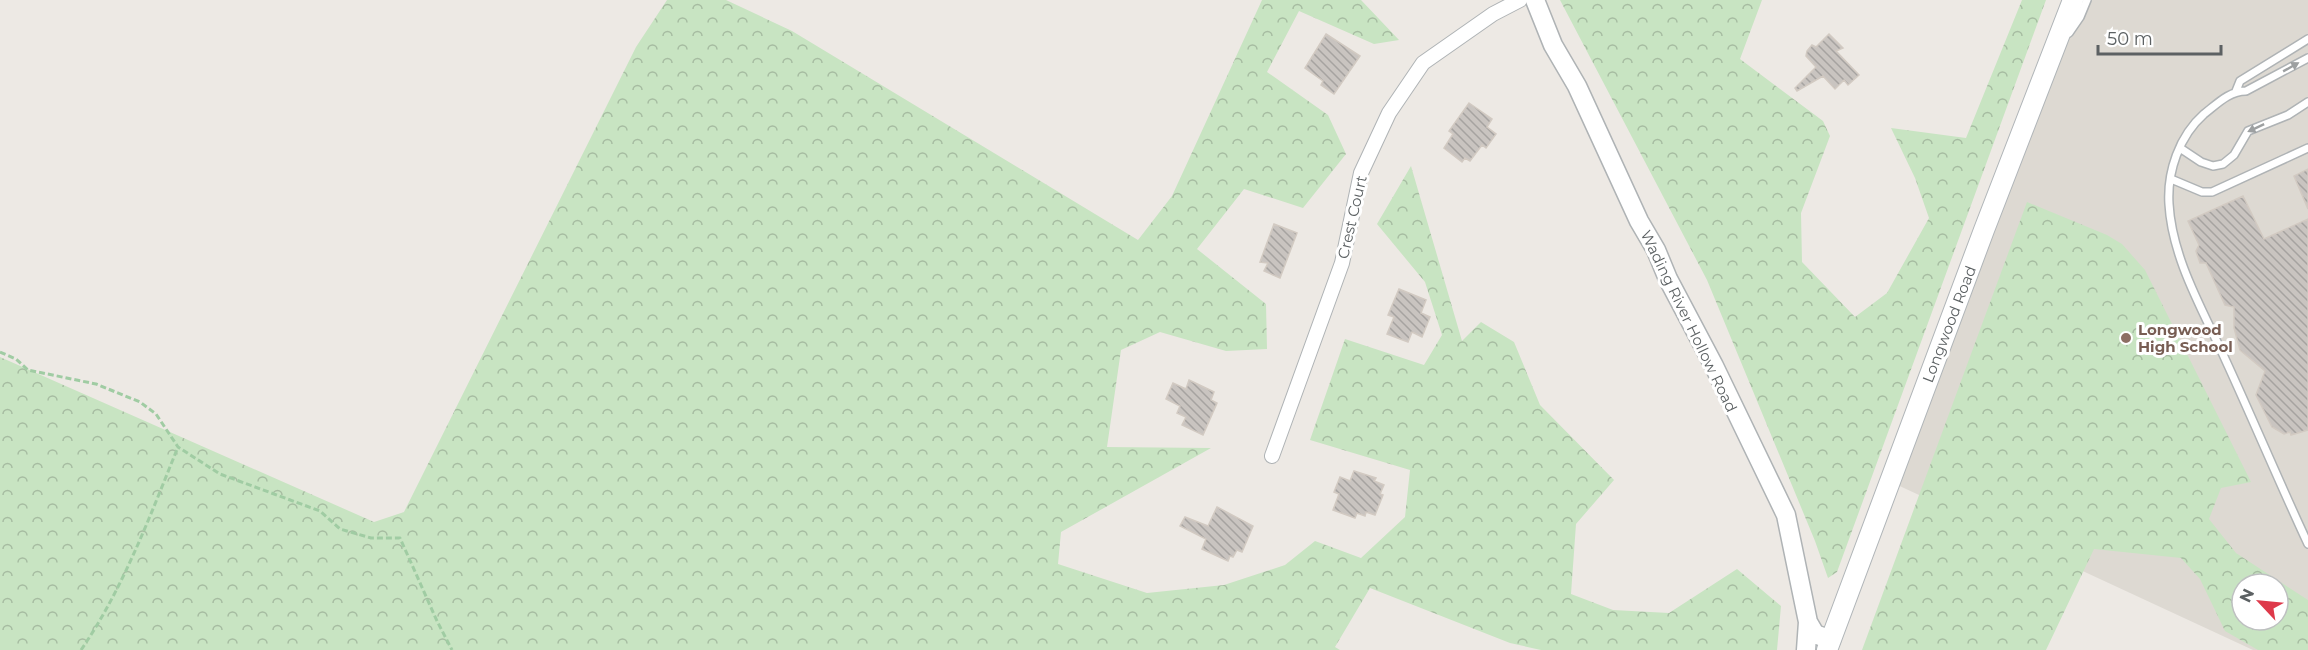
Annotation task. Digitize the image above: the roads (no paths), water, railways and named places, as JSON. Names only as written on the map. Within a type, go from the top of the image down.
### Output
[{"type":"main road","name":"Longwood Road","points":[[1829,645],[2073,0]]},
{"type":"street","name":"Crest Court","points":[[1272,456],[1342,263],[1361,173],[1389,113],[1423,63],[1493,14],[1521,0]]},
{"type":"street","name":"Wading River Hollow Road","points":[[1535,0],[1553,45],[1577,86],[1639,221],[1656,250],[1668,279],[1714,366],[1786,515],[1808,622],[1806,650]]},
{"type":"street","points":[[1808,622],[1815,634],[1829,645]]},
{"type":"lane","points":[[2051,57],[2080,17],[2087,0]]},
{"type":"lane","points":[[2308,39],[2240,81],[2235,91],[2187,131],[2171,179],[2168,202],[2171,226],[2178,250],[2308,544]]},
{"type":"lane","points":[[2235,91],[2246,91],[2308,58]]},
{"type":"lane","points":[[2180,148],[2201,162],[2213,166],[2223,164],[2234,155],[2248,131],[2288,115],[2308,102]]},
{"type":"lane","points":[[2171,179],[2202,192],[2212,192],[2308,148]]},
{"type":"place","name":"Longwood High School","points":[[2126,338]]}]
